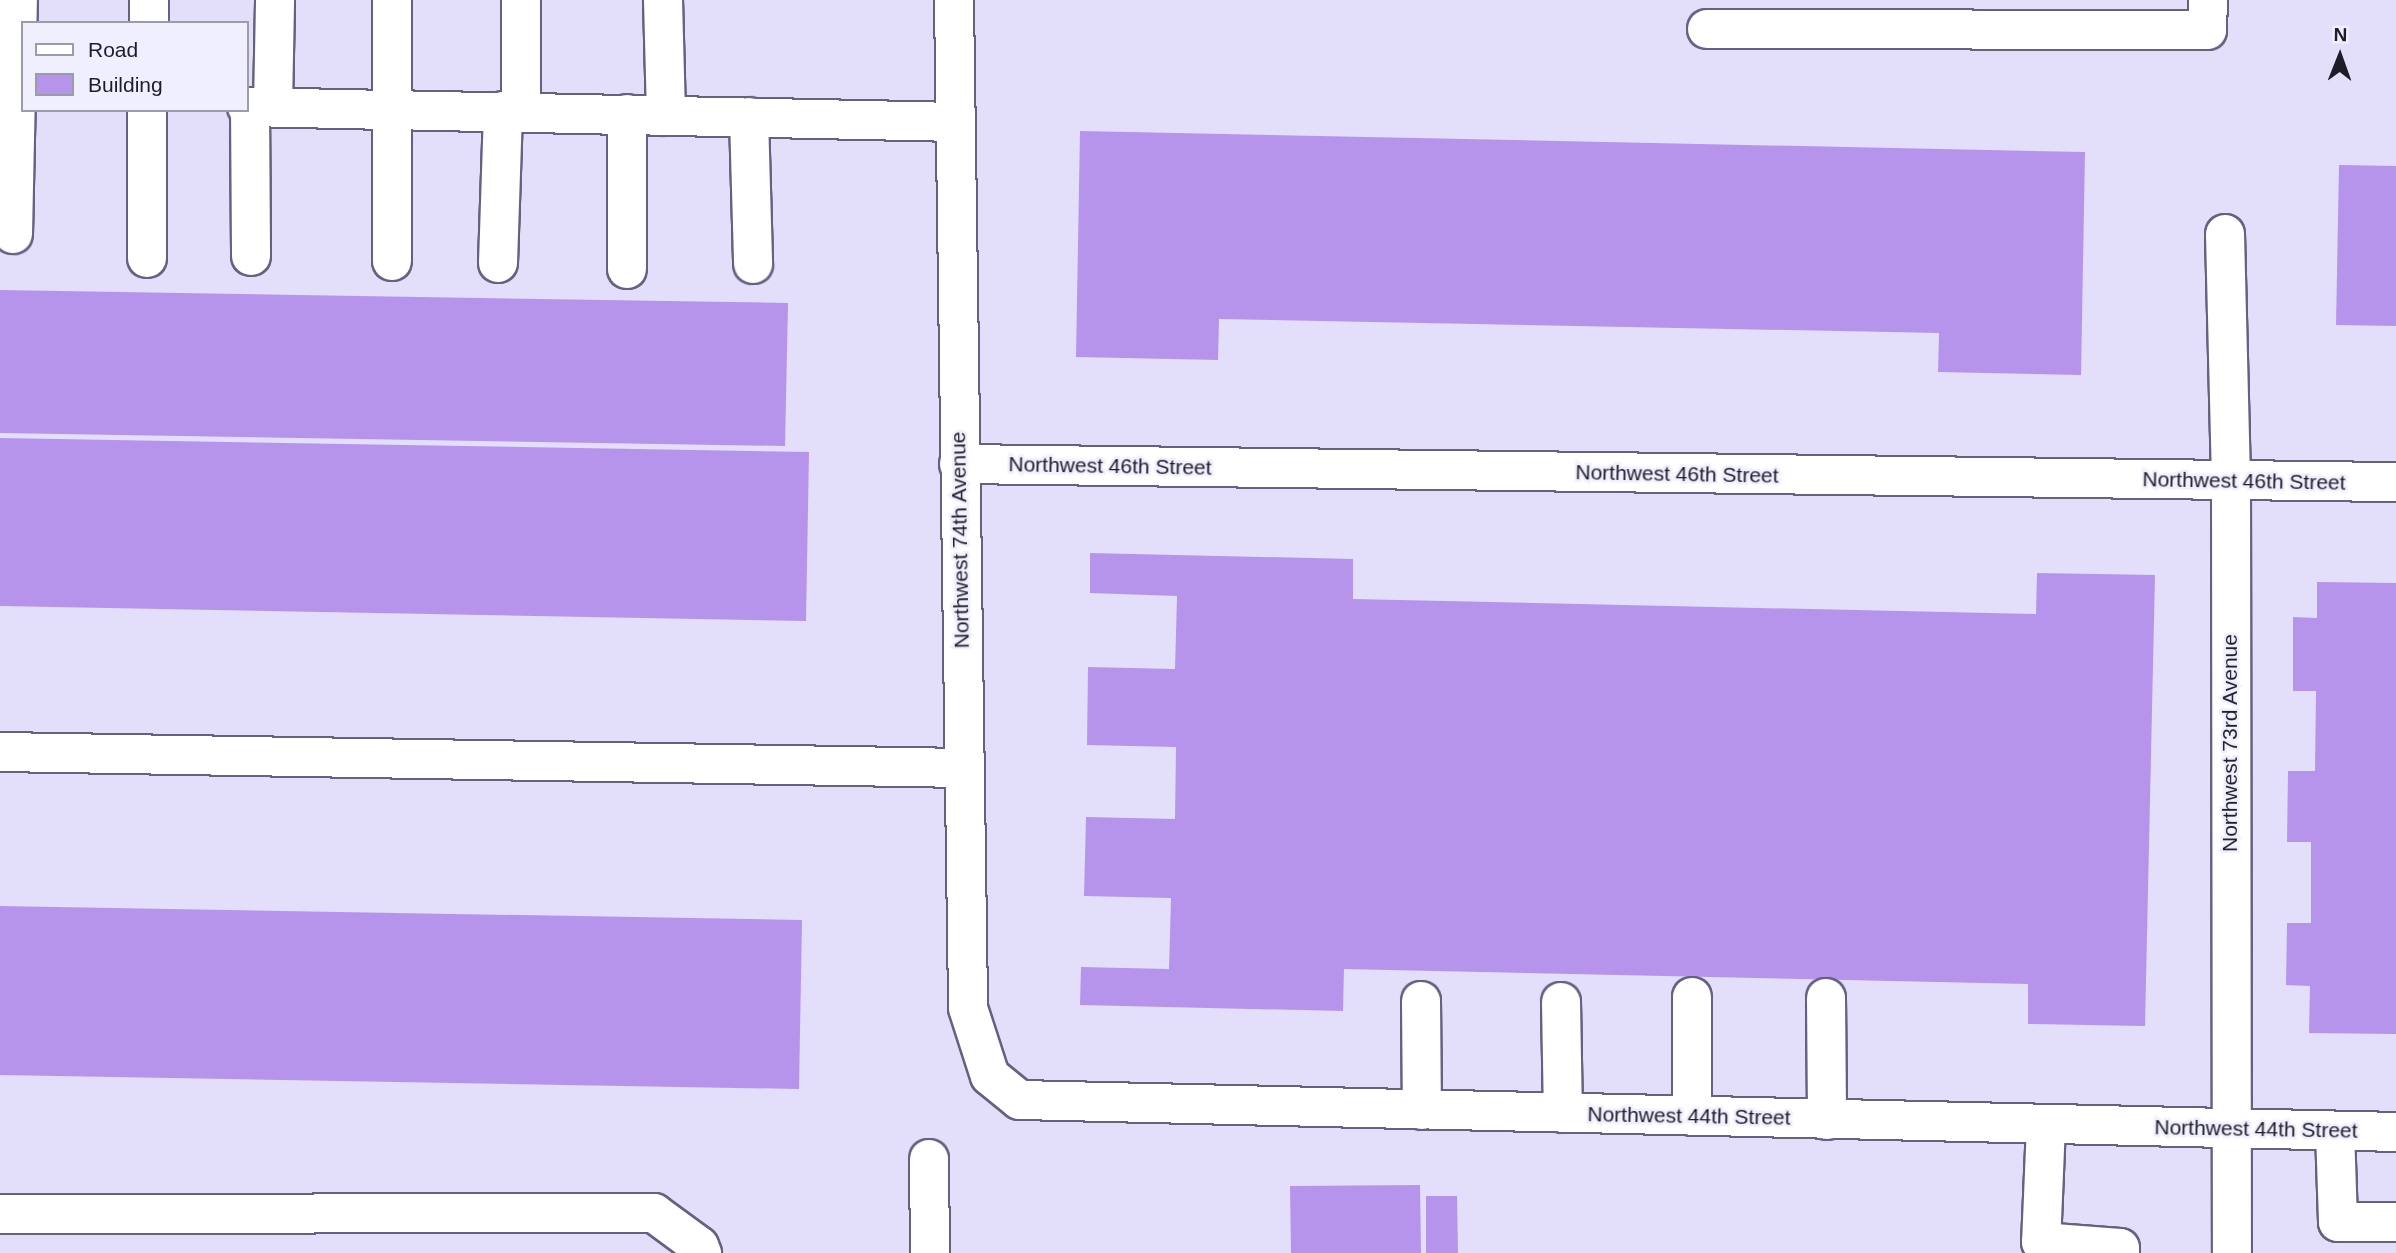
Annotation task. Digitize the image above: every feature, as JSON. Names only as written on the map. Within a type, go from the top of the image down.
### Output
[{"type":"street","points":[[13,234],[13,101],[18,0]]},
{"type":"street","points":[[149,0],[149,21]]},
{"type":"street","points":[[251,256],[257,107],[275,0]]},
{"type":"street","points":[[392,0],[392,261]]},
{"type":"street","points":[[498,263],[521,0]]},
{"type":"street","points":[[663,0],[666,116]]},
{"type":"street","name":"Northwest 74th Avenue","points":[[954,0],[968,1008],[990,1076]]},
{"type":"street","points":[[1707,29],[2207,30],[2208,0]]},
{"type":"street","points":[[257,107],[955,122]]},
{"type":"street","points":[[147,112],[147,258]]},
{"type":"street","points":[[627,114],[627,269]]},
{"type":"street","points":[[749,117],[753,264]]},
{"type":"street","name":"Northwest 73rd Avenue","points":[[2225,234],[2231,481],[2232,1253]]},
{"type":"street","name":"Northwest 46th Street","points":[[959,464],[2396,482]]},
{"type":"street","points":[[0,752],[964,768]]},
{"type":"street","points":[[1692,997],[1692,1116]]},
{"type":"street","points":[[1826,998],[1827,1119]]},
{"type":"street","points":[[1421,1001],[1422,1110]]},
{"type":"street","points":[[1561,1002],[1563,1114]]},
{"type":"street","name":"Northwest 44th Street","points":[[990,1076],[1020,1100],[2396,1132]]},
{"type":"street","points":[[2046,1125],[2041,1242],[2120,1248],[2120,1253]]},
{"type":"street","points":[[2335,1130],[2338,1222],[2396,1222]]},
{"type":"street","points":[[929,1159],[930,1253]]},
{"type":"street","points":[[0,1214],[654,1213],[699,1246],[702,1253]]},
{"type":"building","points":[[1080,131],[2085,152],[2081,375],[1938,372],[1939,333],[1219,319],[1218,360],[1076,357]]},
{"type":"building","points":[[2339,165],[2396,166],[2396,326],[2336,325]]},
{"type":"building","points":[[0,290],[788,303],[785,446],[0,433]]},
{"type":"building","points":[[0,438],[809,452],[806,621],[0,606]]},
{"type":"building","points":[[1090,553],[1353,559],[1353,599],[2036,614],[2037,573],[2155,575],[2145,1026],[2028,1024],[2028,984],[1344,969],[1343,1011],[1080,1005],[1081,967],[1169,969],[1171,898],[1084,896],[1086,817],[1175,819],[1176,747],[1087,745],[1088,667],[1175,669],[1177,596],[1090,593]]},
{"type":"building","points":[[2317,582],[2396,583],[2396,1034],[2309,1033],[2310,986],[2286,985],[2287,923],[2311,923],[2311,842],[2287,842],[2288,771],[2315,771],[2316,691],[2293,691],[2293,617],[2317,618]]},
{"type":"building","points":[[0,906],[802,920],[799,1089],[0,1075]]},
{"type":"building","points":[[1420,1185],[1421,1253],[1291,1253],[1290,1186]]},
{"type":"building","points":[[1426,1196],[1457,1196],[1458,1253],[1426,1253]]}]
